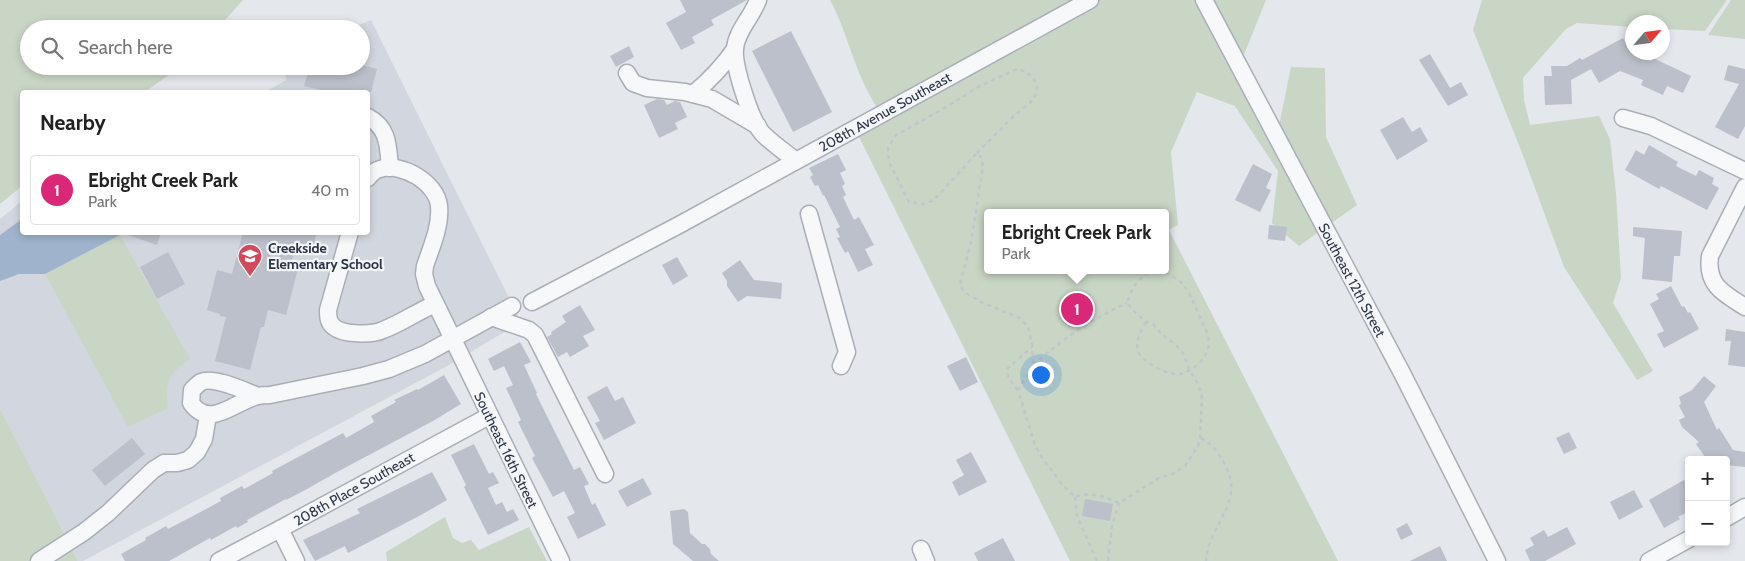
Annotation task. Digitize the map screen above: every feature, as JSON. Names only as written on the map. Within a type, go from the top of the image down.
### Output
[{"type":"street","points":[[693,94],[707,83],[725,64],[735,49],[740,31],[750,19],[758,0]]},
{"type":"street","name":"208th Avenue Southeast","points":[[532,302],[679,225],[1090,0]]},
{"type":"street","name":"Southeast 12th Street","points":[[1204,0],[1402,373],[1497,561]]},
{"type":"street","points":[[735,49],[743,95],[758,126],[762,133],[796,161]]},
{"type":"street","points":[[627,72],[633,83],[647,88],[693,94],[712,99],[758,126]]},
{"type":"street","points":[[370,118],[377,122],[387,138],[390,168],[382,168],[370,177]]},
{"type":"street","points":[[1623,118],[1651,126],[1745,170]]},
{"type":"street","name":"Southeast 16th Street","points":[[390,168],[413,174],[426,181],[436,195],[440,205],[439,218],[424,274],[427,286],[561,561]]},
{"type":"street","points":[[1745,187],[1710,256],[1709,267],[1715,285],[1722,292],[1745,307]]},
{"type":"street","points":[[809,214],[847,352],[841,366]]},
{"type":"street","points":[[349,235],[328,310],[329,320],[334,328],[348,332],[368,334],[382,331],[435,304]]},
{"type":"street","points":[[258,396],[224,384],[209,381],[200,382],[192,390],[190,403],[196,412],[208,415],[224,411],[258,396],[354,378],[389,369],[425,354],[512,306]]},
{"type":"street","points":[[491,317],[530,330],[535,335],[605,474]]},
{"type":"street","points":[[39,561],[72,540],[108,513],[153,470],[164,463],[188,460],[197,452],[204,439],[208,415]]},
{"type":"street","name":"208th Place Southeast","points":[[219,561],[489,416]]},
{"type":"street","points":[[1730,516],[1745,507]]},
{"type":"street","points":[[280,529],[296,561]]},
{"type":"street","points":[[1650,561],[1685,541]]},
{"type":"path","points":[[1017,70],[1027,72],[1035,82],[1037,87],[1036,94],[1030,103],[1014,115],[977,154],[934,200],[924,204],[909,202],[889,162],[888,148],[896,135],[980,86],[1017,70]]},
{"type":"path","points":[[977,154],[981,158],[983,166],[968,257],[960,284],[964,292],[983,303],[1018,318],[1028,326],[1033,365]]},
{"type":"path","points":[[1018,390],[1033,365],[1061,340],[1088,322],[1127,303],[1136,282],[1146,274]]},
{"type":"path","points":[[1146,322],[1138,338],[1138,351],[1144,360],[1168,373],[1180,374],[1199,364],[1206,355],[1209,343],[1207,333],[1187,289],[1175,276],[1169,274]]},
{"type":"path","points":[[1108,561],[1112,525],[1120,503],[1160,478],[1176,473],[1186,466],[1200,438],[1202,397],[1183,353],[1175,344],[1161,334],[1154,325],[1146,322],[1136,314],[1127,303]]},
{"type":"path","points":[[1032,347],[1026,354],[1010,365],[1007,369],[1007,375],[1010,382],[1018,390],[1035,445],[1061,483],[1075,496],[1077,516],[1096,561]]},
{"type":"path","points":[[1200,438],[1213,446],[1219,453],[1232,482],[1232,493],[1207,548],[1206,561]]},
{"type":"path","points":[[1075,496],[1083,494],[1100,496],[1120,503]]},
{"type":"shaded area","name":"Creekside Elementary School","points":[[370,20],[521,322],[449,365],[83,561],[78,561],[0,408],[0,219],[20,203],[20,235],[370,235],[370,90],[268,90],[286,80],[286,75],[370,75]]},
{"type":"green space","points":[[0,0],[243,0],[225,20],[20,20],[20,75],[169,75],[148,90],[20,90],[20,188],[0,204]]},
{"type":"green space","points":[[830,0],[1266,0],[1243,57],[1279,126],[1291,67],[1325,68],[1326,137],[1357,205],[1299,246],[1272,223],[1278,171],[1235,106],[1197,92],[1171,152],[1178,225],[1169,230],[1338,561],[1070,561],[858,135],[884,119],[861,77],[841,23]]},
{"type":"green space","points":[[1482,0],[1727,0],[1705,31],[1670,29],[1670,15],[1625,15],[1625,26],[1577,23],[1566,29],[1523,78],[1524,100],[1530,125],[1599,116],[1610,139],[1616,193],[1621,278],[1613,303],[1653,371],[1637,380],[1564,267],[1524,158],[1473,30]]},
{"type":"green space","points":[[1731,0],[1745,0],[1745,39],[1708,35]]},
{"type":"green space","points":[[120,235],[190,359],[177,369],[170,379],[167,392],[168,408],[128,427],[45,274]]},
{"type":"green space","points":[[0,408],[78,561],[0,561]]},
{"type":"green space","points":[[445,517],[453,538],[462,543],[471,540],[479,550],[529,527],[547,561],[387,561],[386,552]]},
{"type":"water","points":[[20,220],[20,235],[120,235],[45,274],[19,274],[0,281],[0,235]]},
{"type":"building","points":[[680,0],[747,0],[711,20],[714,25],[692,37],[695,43],[681,50],[666,23],[686,12]]},
{"type":"building","points":[[791,31],[832,112],[793,132],[752,51]]},
{"type":"building","points":[[1623,38],[1625,42],[1625,60],[1657,60],[1691,76],[1683,93],[1667,86],[1663,95],[1641,85],[1643,80],[1620,71],[1599,83],[1591,69],[1571,80],[1572,104],[1545,105],[1544,76],[1552,76],[1551,66],[1567,66],[1580,58],[1582,60]]},
{"type":"building","points":[[629,46],[634,57],[616,67],[610,56]]},
{"type":"building","points":[[1430,54],[1450,88],[1461,82],[1468,95],[1448,106],[1419,60]]},
{"type":"building","points":[[1728,65],[1745,69],[1745,126],[1738,139],[1715,127],[1739,84],[1724,80]]},
{"type":"building","points":[[370,67],[377,69],[371,92],[370,90],[320,90],[304,86],[307,75],[370,75]]},
{"type":"building","points":[[657,99],[664,100],[667,105],[675,101],[680,102],[687,117],[675,123],[678,129],[659,138],[644,105]]},
{"type":"building","points":[[1403,117],[1412,132],[1420,127],[1428,141],[1397,160],[1380,130]]},
{"type":"building","points":[[1649,145],[1678,162],[1676,166],[1696,176],[1699,170],[1714,178],[1712,184],[1719,188],[1707,210],[1661,186],[1659,189],[1625,170],[1636,150],[1644,155]]},
{"type":"building","points":[[838,154],[846,170],[840,173],[845,184],[842,186],[846,195],[843,197],[854,220],[859,217],[874,245],[865,249],[873,265],[858,272],[848,251],[845,253],[837,238],[840,237],[836,229],[840,227],[824,195],[818,185],[815,186],[810,177],[813,175],[809,168]]},
{"type":"building","points":[[1253,164],[1272,174],[1266,188],[1271,190],[1260,212],[1235,200]]},
{"type":"building","points":[[1269,225],[1287,227],[1285,241],[1268,239]]},
{"type":"building","points":[[1633,227],[1682,231],[1680,256],[1674,256],[1672,282],[1642,279],[1645,238],[1633,236]]},
{"type":"building","points":[[128,235],[160,235],[157,245]]},
{"type":"building","points":[[242,235],[316,235],[313,246],[296,244],[291,263],[299,265],[286,315],[268,310],[264,327],[261,327],[250,370],[215,361],[226,317],[207,310],[217,270],[232,274]]},
{"type":"building","points":[[168,252],[185,284],[157,299],[140,267]]},
{"type":"building","points":[[677,257],[688,276],[673,285],[662,265]]},
{"type":"building","points":[[740,260],[754,280],[782,283],[781,299],[747,296],[738,302],[727,286],[727,281],[722,273]]},
{"type":"building","points":[[1671,286],[1682,307],[1684,306],[1688,313],[1690,312],[1699,329],[1664,348],[1657,334],[1664,331],[1650,304],[1659,299],[1656,294]]},
{"type":"building","points":[[580,305],[595,330],[583,336],[589,346],[570,357],[567,352],[558,357],[547,337],[566,322],[562,316]]},
{"type":"building","points":[[1726,329],[1745,332],[1745,367],[1728,365],[1731,341],[1725,341]]},
{"type":"building","points":[[520,342],[531,362],[524,365],[536,394],[574,470],[580,467],[589,484],[584,486],[592,505],[595,503],[606,525],[578,539],[567,517],[575,513],[564,491],[553,497],[532,458],[535,456],[518,422],[521,420],[506,388],[513,385],[504,366],[494,371],[488,359]]},
{"type":"building","points":[[966,357],[978,382],[960,391],[947,366]]},
{"type":"building","points":[[444,375],[461,404],[433,421],[247,520],[248,522],[237,528],[236,526],[211,540],[210,538],[169,561],[125,561],[121,554],[166,526],[168,529],[193,516],[221,501],[220,498],[242,486],[244,489],[273,473],[272,471],[343,433],[346,438],[374,422],[371,416],[396,402],[394,400],[418,390]]},
{"type":"building","points":[[1704,376],[1716,386],[1704,402],[1717,430],[1719,428],[1733,450],[1745,452],[1745,467],[1730,465],[1730,456],[1704,456],[1696,444],[1699,442],[1682,427],[1679,420],[1685,417],[1679,406],[1681,403],[1679,397],[1692,390]]},
{"type":"building","points":[[607,386],[615,401],[623,397],[636,423],[604,440],[595,423],[600,421],[587,397]]},
{"type":"building","points":[[1569,432],[1577,448],[1564,454],[1556,438]]},
{"type":"building","points":[[132,438],[145,454],[105,486],[92,470]]},
{"type":"building","points":[[474,444],[489,474],[493,472],[499,483],[488,488],[496,505],[502,502],[507,512],[513,509],[519,520],[488,535],[464,487],[466,485],[451,455]]},
{"type":"building","points":[[971,452],[987,482],[959,496],[952,482],[964,475],[956,460]]},
{"type":"building","points":[[432,472],[447,500],[348,553],[345,546],[315,561],[303,540],[360,513],[357,509]]},
{"type":"building","points":[[643,478],[652,494],[627,507],[618,491]]},
{"type":"building","points":[[1684,480],[1685,482],[1685,513],[1678,517],[1680,519],[1664,528],[1649,500]]},
{"type":"building","points":[[1634,490],[1643,507],[1619,520],[1610,502]]},
{"type":"building","points":[[1085,499],[1113,504],[1110,521],[1082,516]]},
{"type":"building","points":[[684,509],[688,512],[690,533],[702,544],[705,544],[710,549],[711,554],[719,561],[693,561],[673,544],[670,511]]},
{"type":"building","points":[[1407,523],[1413,534],[1401,540],[1396,529]]},
{"type":"building","points":[[1567,527],[1576,544],[1545,561],[1530,561],[1525,550],[1534,545],[1530,538],[1544,530],[1548,537]]},
{"type":"building","points":[[1003,538],[1015,561],[978,561],[974,553]]},
{"type":"building","points":[[1440,546],[1447,561],[1410,561]]},
{"type":"place","name":"Creekside Elementary School","points":[[250,277]]},
{"type":"place","name":"Ebright Creek Park","points":[[1077,309]]}]
